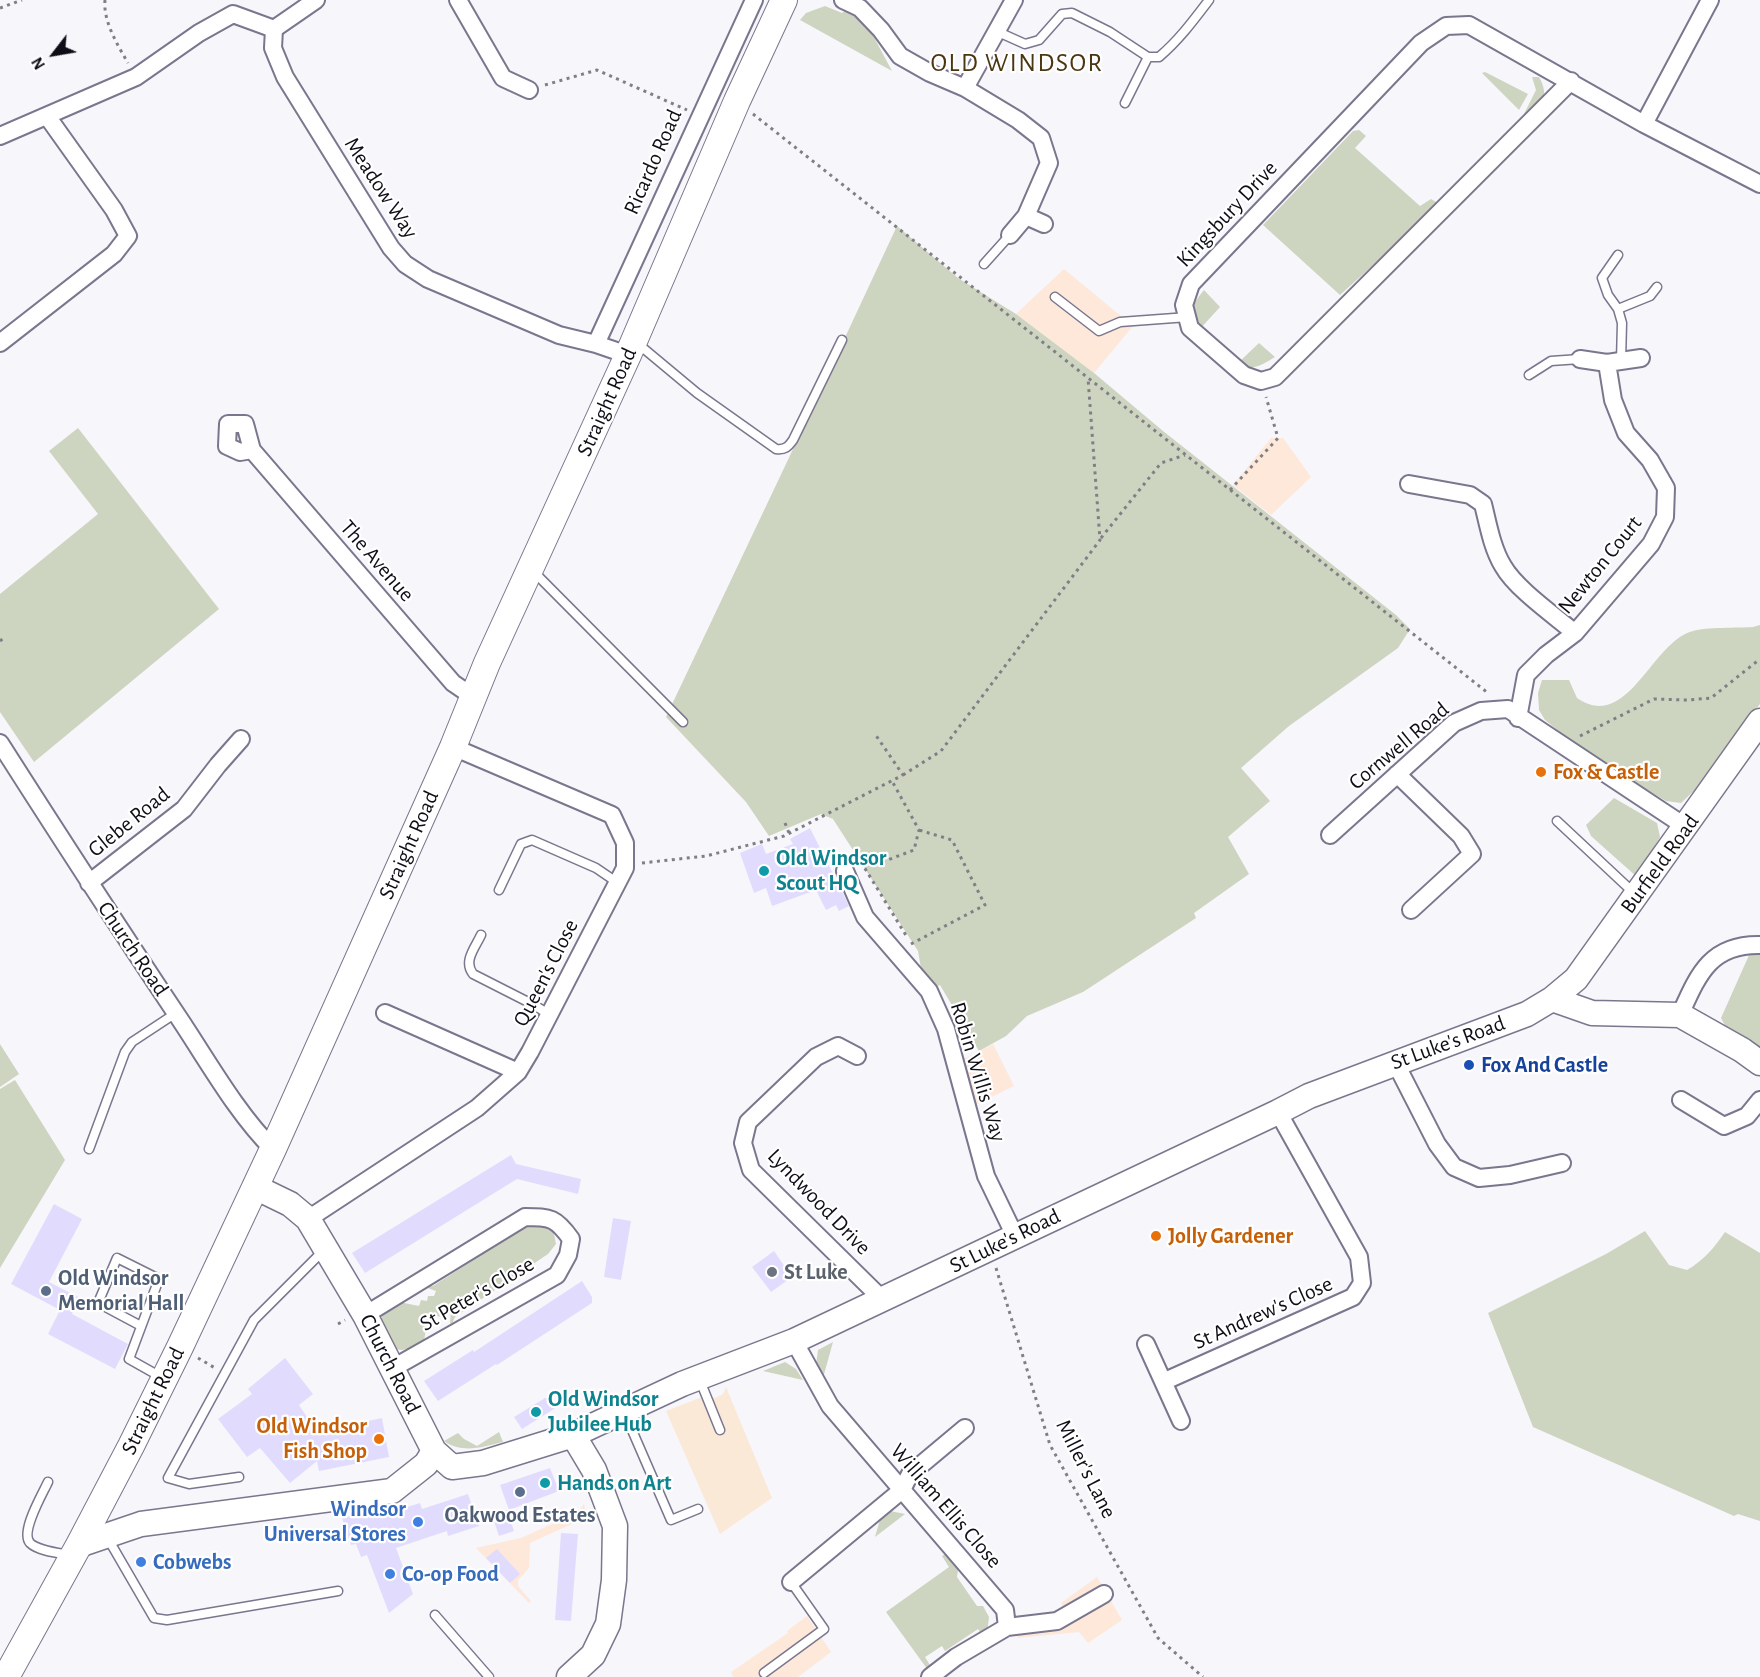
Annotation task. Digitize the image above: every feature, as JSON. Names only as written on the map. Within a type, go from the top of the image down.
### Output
[{"type":"main road","name":"Straight Road","points":[[6,1677],[76,1550],[164,1379],[273,1149],[453,747],[472,696],[631,348],[737,101],[784,0]]},
{"type":"main road","name":"Burfield Road","points":[[1552,999],[1576,979],[1760,721]]},
{"type":"main road","name":"St Luke's Road","points":[[443,1459],[483,1463],[573,1435],[699,1378],[794,1341],[1309,1096],[1527,1014],[1552,999]]},
{"type":"main road","points":[[1552,999],[1592,1013],[1680,1015],[1742,1050],[1760,1064]]},
{"type":"main road","name":"Church Road","points":[[255,1187],[290,1204],[308,1219],[364,1314],[443,1459]]},
{"type":"main road","points":[[568,1677],[593,1655],[608,1624],[614,1580],[615,1526],[594,1470],[573,1435]]},
{"type":"main road","points":[[76,1550],[141,1524],[392,1491],[426,1464],[443,1459]]},
{"type":"street","points":[[0,136],[136,77],[199,33],[233,14],[274,29],[316,0]]},
{"type":"street","points":[[458,0],[503,78],[529,90]]},
{"type":"street","name":"Ricardo Road","points":[[596,344],[754,0]]},
{"type":"street","points":[[843,0],[860,8],[881,30],[900,56],[930,73],[965,88],[1018,120],[1041,138],[1049,163],[1026,216],[1010,235]]},
{"type":"street","points":[[965,88],[1014,0]]},
{"type":"street","points":[[1644,124],[1710,0]]},
{"type":"street","name":"Kingsbury Drive","points":[[1188,317],[1184,305],[1191,284],[1421,43],[1446,26],[1469,25],[1644,124],[1760,184]]},
{"type":"street","name":"Meadow Way","points":[[274,29],[273,48],[285,77],[391,248],[405,264],[428,279],[559,335],[596,344],[631,348]]},
{"type":"street","points":[[1188,317],[1190,328],[1244,375],[1261,381],[1275,377],[1570,81]]},
{"type":"street","points":[[0,343],[114,254],[128,236],[114,210],[47,116]]},
{"type":"street","points":[[1026,216],[1044,224]]},
{"type":"street","points":[[1580,359],[1614,362],[1641,358]]},
{"type":"street","name":"Newton Court","points":[[1513,714],[1526,675],[1546,655],[1575,633],[1651,544],[1665,517],[1666,488],[1650,460],[1626,433],[1613,400],[1614,362]]},
{"type":"street","name":"The Avenue","points":[[252,450],[453,683],[472,696]]},
{"type":"street","points":[[1409,484],[1470,495],[1483,504],[1492,540],[1503,567],[1528,595],[1575,633]]},
{"type":"street","name":"Cornwell Road","points":[[1330,835],[1454,723],[1481,711],[1513,714]]},
{"type":"street","points":[[1513,714],[1686,827]]},
{"type":"street","name":"Glebe Road","points":[[89,883],[184,809],[241,739]]},
{"type":"street","name":"Church Road","points":[[0,743],[89,883],[176,1013],[259,1136],[273,1149]]},
{"type":"street","name":"Queen's Close","points":[[308,1219],[477,1108],[518,1072],[618,883],[625,865],[625,843],[612,816],[453,747]]},
{"type":"street","points":[[1396,774],[1461,836],[1472,854],[1411,910]]},
{"type":"street","name":"Robin Willis Way","points":[[845,871],[866,917],[928,991],[933,1001],[946,1029],[986,1176],[1015,1236]]},
{"type":"street","points":[[1680,1015],[1695,982],[1709,961],[1728,950],[1746,945],[1760,945]]},
{"type":"street","points":[[385,1013],[518,1072]]},
{"type":"street","name":"Lyndwood Drive","points":[[857,1056],[838,1046],[816,1057],[748,1122],[743,1143],[751,1170],[883,1300]]},
{"type":"street","points":[[1395,1062],[1437,1144],[1454,1167],[1479,1178],[1510,1175],[1562,1163]]},
{"type":"street","points":[[1681,1100],[1724,1126],[1747,1116],[1760,1100]]},
{"type":"street","name":"St Andrew's Close","points":[[1165,1381],[1353,1298],[1362,1282],[1359,1257],[1278,1112]]},
{"type":"street","name":"St Peter's Close","points":[[364,1314],[525,1217],[544,1217],[560,1223],[571,1239],[568,1255],[557,1275],[393,1368]]},
{"type":"street","name":"William Ellis Close","points":[[794,1341],[830,1406],[1005,1610],[1007,1627]]},
{"type":"street","points":[[1146,1344],[1165,1381],[1181,1421]]},
{"type":"street","points":[[791,1582],[902,1490],[910,1474],[964,1428]]},
{"type":"street","points":[[930,1677],[956,1657],[1007,1627],[1057,1621],[1104,1594]]},
{"type":"lane","points":[[995,31],[1024,44],[1039,40],[1062,14],[1072,13],[1110,32],[1148,57],[1159,57],[1182,37],[1209,0]]},
{"type":"lane","points":[[1125,103],[1148,57]]},
{"type":"lane","points":[[984,264],[1010,235]]},
{"type":"lane","points":[[1614,362],[1622,323],[1618,309],[1608,295],[1602,278],[1618,255]]},
{"type":"lane","points":[[1618,309],[1650,296],[1657,287]]},
{"type":"lane","points":[[1055,297],[1099,331],[1120,322],[1188,317]]},
{"type":"lane","points":[[631,348],[776,449],[782,450],[793,440],[842,340]]},
{"type":"lane","points":[[1529,375],[1551,361],[1580,359]]},
{"type":"lane","points":[[531,569],[683,722]]},
{"type":"lane","points":[[1557,821],[1637,895]]},
{"type":"lane","points":[[499,890],[521,844],[532,840],[596,868],[618,883]]},
{"type":"lane","points":[[481,935],[468,960],[468,968],[473,974],[549,1015]]},
{"type":"lane","points":[[89,1149],[125,1052],[132,1042],[176,1013]]},
{"type":"lane","points":[[239,1477],[189,1484],[168,1478],[254,1320],[325,1249]]},
{"type":"lane","points":[[141,1326],[98,1303],[117,1258],[159,1279],[129,1359],[164,1379]]},
{"type":"lane","points":[[699,1378],[720,1430]]},
{"type":"lane","points":[[624,1411],[671,1520],[698,1509]]},
{"type":"lane","points":[[48,1482],[27,1529],[27,1537],[37,1547],[76,1550]]},
{"type":"lane","points":[[107,1536],[154,1618],[167,1620],[338,1591]]},
{"type":"lane","points":[[764,1673],[824,1629],[791,1582]]},
{"type":"lane","points":[[435,1615],[489,1677]]},
{"type":"path","points":[[0,8],[22,0]]},
{"type":"path","points":[[105,0],[104,11],[118,45],[136,77]]},
{"type":"path","points":[[529,90],[597,70],[699,116]]},
{"type":"path","points":[[737,101],[1513,714]]},
{"type":"path","points":[[1088,378],[1100,540]]},
{"type":"path","points":[[1229,490],[1278,438],[1261,381]]},
{"type":"path","points":[[625,865],[706,856],[789,833],[903,776],[940,751],[1161,463],[1185,455]]},
{"type":"path","points":[[0,641],[5,636]]},
{"type":"path","points":[[1559,744],[1590,733],[1654,699],[1711,698],[1760,659]]},
{"type":"path","points":[[875,734],[903,776]]},
{"type":"path","points":[[891,781],[919,830],[952,840],[985,905],[911,944]]},
{"type":"path","points":[[785,822],[789,833]]},
{"type":"path","points":[[845,871],[865,860],[885,861],[914,850],[919,830]]},
{"type":"path","points":[[861,862],[915,952]]},
{"type":"path","name":"Miller's Lane","points":[[990,1248],[1050,1445],[1158,1638],[1203,1677]]},
{"type":"path","points":[[180,1347],[225,1374]]},
{"type":"shaded area","points":[[1064,269],[1133,326],[1094,373],[1016,314]]},
{"type":"shaded area","points":[[1271,438],[1283,438],[1311,477],[1271,515],[1233,485]]},
{"type":"shaded area","points":[[993,1044],[1014,1086],[971,1107],[958,1062]]},
{"type":"shaded area","points":[[726,1387],[772,1498],[720,1534],[666,1411],[707,1395],[715,1398],[723,1394]]},
{"type":"shaded area","points":[[584,1504],[587,1517],[530,1543],[529,1568],[518,1580],[518,1586],[531,1601],[529,1603],[476,1548],[521,1538],[577,1513]]},
{"type":"shaded area","points":[[1097,1577],[1122,1620],[1088,1643],[1079,1632],[1017,1638],[1023,1621],[1068,1614],[1061,1603]]},
{"type":"shaded area","points":[[807,1616],[831,1652],[798,1677],[733,1677],[731,1672],[788,1633],[787,1631]]},
{"type":"green space","points":[[825,6],[842,13],[846,10],[868,26],[892,71],[800,20],[806,13]]},
{"type":"green space","points":[[1485,72],[1528,94],[1519,110],[1482,73]]},
{"type":"green space","points":[[1532,77],[1539,77],[1544,94],[1532,120],[1524,114],[1536,90]]},
{"type":"green space","points":[[1359,130],[1366,136],[1355,148],[1420,206],[1431,199],[1436,202],[1434,210],[1340,295],[1263,225],[1353,131]]},
{"type":"green space","points":[[897,226],[958,278],[1016,314],[1094,373],[1163,431],[1396,615],[1410,629],[1398,648],[1289,726],[1241,768],[1270,801],[1228,837],[1249,874],[1194,913],[1196,918],[1083,992],[1027,1016],[1006,1036],[979,1051],[940,985],[929,991],[923,980],[918,951],[833,819],[821,814],[769,836],[746,802],[666,717]]},
{"type":"green space","points":[[1204,290],[1220,307],[1199,330],[1208,340],[1204,340],[1195,327],[1192,315],[1195,303]]},
{"type":"green space","points":[[1259,343],[1275,357],[1251,368],[1237,364]]},
{"type":"green space","points":[[78,428],[219,609],[34,762],[0,712],[0,594],[98,514],[49,451]]},
{"type":"green space","points":[[1760,625],[1760,704],[1721,753],[1701,784],[1681,803],[1666,801],[1586,753],[1545,720],[1539,710],[1538,693],[1542,680],[1569,680],[1577,698],[1595,706],[1611,704],[1625,695],[1678,638],[1699,630]]},
{"type":"green space","points":[[1614,798],[1657,823],[1660,837],[1637,877],[1591,836],[1586,825]]},
{"type":"green space","points":[[1750,953],[1760,953],[1760,1055],[1728,1031],[1721,1018]]},
{"type":"green space","points":[[0,1044],[19,1074],[0,1087]]},
{"type":"green space","points":[[15,1080],[65,1160],[0,1268],[0,1089]]},
{"type":"green space","points":[[540,1222],[553,1229],[556,1244],[548,1254],[455,1317],[452,1324],[450,1323],[451,1312],[445,1310],[444,1317],[436,1316],[435,1324],[427,1323],[424,1341],[400,1350],[392,1345],[380,1323],[383,1313],[399,1302],[419,1306],[421,1300],[427,1301],[428,1296],[434,1296],[436,1291],[425,1285],[433,1286],[528,1225]]},
{"type":"green space","points":[[1645,1231],[1669,1265],[1687,1270],[1708,1253],[1725,1232],[1760,1253],[1760,1521],[1738,1514],[1734,1516],[1533,1427],[1488,1313],[1606,1254]]},
{"type":"green space","points":[[833,1342],[823,1378],[816,1365],[818,1350]]},
{"type":"green space","points":[[785,1362],[796,1369],[803,1380],[763,1371]]},
{"type":"green space","points":[[499,1432],[503,1442],[480,1447],[458,1447],[444,1441],[458,1433],[477,1446]]},
{"type":"green space","points":[[890,1511],[905,1514],[875,1537],[881,1516]]},
{"type":"green space","points":[[947,1553],[958,1570],[957,1577],[977,1606],[983,1606],[989,1617],[987,1634],[983,1637],[978,1629],[945,1651],[942,1646],[925,1657],[936,1675],[933,1677],[886,1612],[949,1567],[942,1556]]},
{"type":"building","points":[[810,828],[849,906],[839,911],[836,905],[826,910],[816,890],[772,906],[766,888],[754,893],[740,853],[762,844],[766,854],[793,844],[790,839]]},
{"type":"building","points":[[511,1155],[516,1164],[581,1179],[578,1194],[517,1179],[365,1273],[352,1253]]},
{"type":"building","name":"Old Windsor Memorial Hall","points":[[54,1204],[82,1219],[49,1282],[80,1298],[72,1314],[128,1344],[115,1369],[48,1334],[60,1310],[11,1284]]},
{"type":"building","points":[[613,1218],[631,1221],[621,1280],[604,1277]]},
{"type":"building","name":"St Luke","points":[[774,1251],[792,1277],[771,1292],[752,1267]]},
{"type":"building","points":[[582,1281],[592,1297],[592,1303],[438,1401],[424,1381],[473,1350],[474,1352]]},
{"type":"building","points":[[285,1358],[313,1394],[299,1405],[317,1432],[382,1418],[389,1457],[319,1471],[317,1461],[290,1483],[260,1448],[247,1457],[218,1419],[252,1394],[248,1389]]},
{"type":"building","name":"Old Windsor Jubilee Hub","points":[[550,1395],[557,1407],[522,1429],[514,1417]]},
{"type":"building","name":"Oakwood Estates","points":[[550,1468],[559,1491],[509,1510],[500,1485]]},
{"type":"building","points":[[468,1494],[479,1526],[448,1536],[447,1531],[396,1548],[413,1594],[389,1613],[367,1555],[361,1557],[356,1544],[351,1545],[342,1518],[382,1507],[384,1514],[420,1503],[422,1509]]},
{"type":"building","points":[[507,1510],[514,1531],[499,1536],[492,1515]]},
{"type":"building","points":[[561,1533],[578,1534],[571,1621],[555,1620]]},
{"type":"building","points":[[497,1549],[520,1574],[510,1583],[486,1558]]},
{"type":"place","name":"Fox & Castle","points":[[1541,772]]},
{"type":"place","name":"Old Windsor Scout HQ","points":[[764,871]]},
{"type":"place","name":"Fox And Castle","points":[[1469,1065]]},
{"type":"place","name":"Jolly Gardener","points":[[1156,1236]]},
{"type":"place","name":"St Luke","points":[[772,1272]]},
{"type":"place","name":"Old Windsor Memorial Hall","points":[[46,1291]]},
{"type":"place","name":"Old Windsor Jubilee Hub","points":[[536,1412]]},
{"type":"place","name":"Old Windsor Fish Shop","points":[[379,1439]]},
{"type":"place","name":"Hands on Art","points":[[545,1483]]},
{"type":"place","name":"Oakwood Estates","points":[[520,1492]]},
{"type":"place","name":"Windsor Universal Stores","points":[[418,1522]]},
{"type":"place","name":"Cobwebs","points":[[141,1562]]},
{"type":"place","name":"Co-op Food","points":[[390,1574]]},
{"type":"district","name":"OLD WINDSOR","points":[[1017,63]]}]
